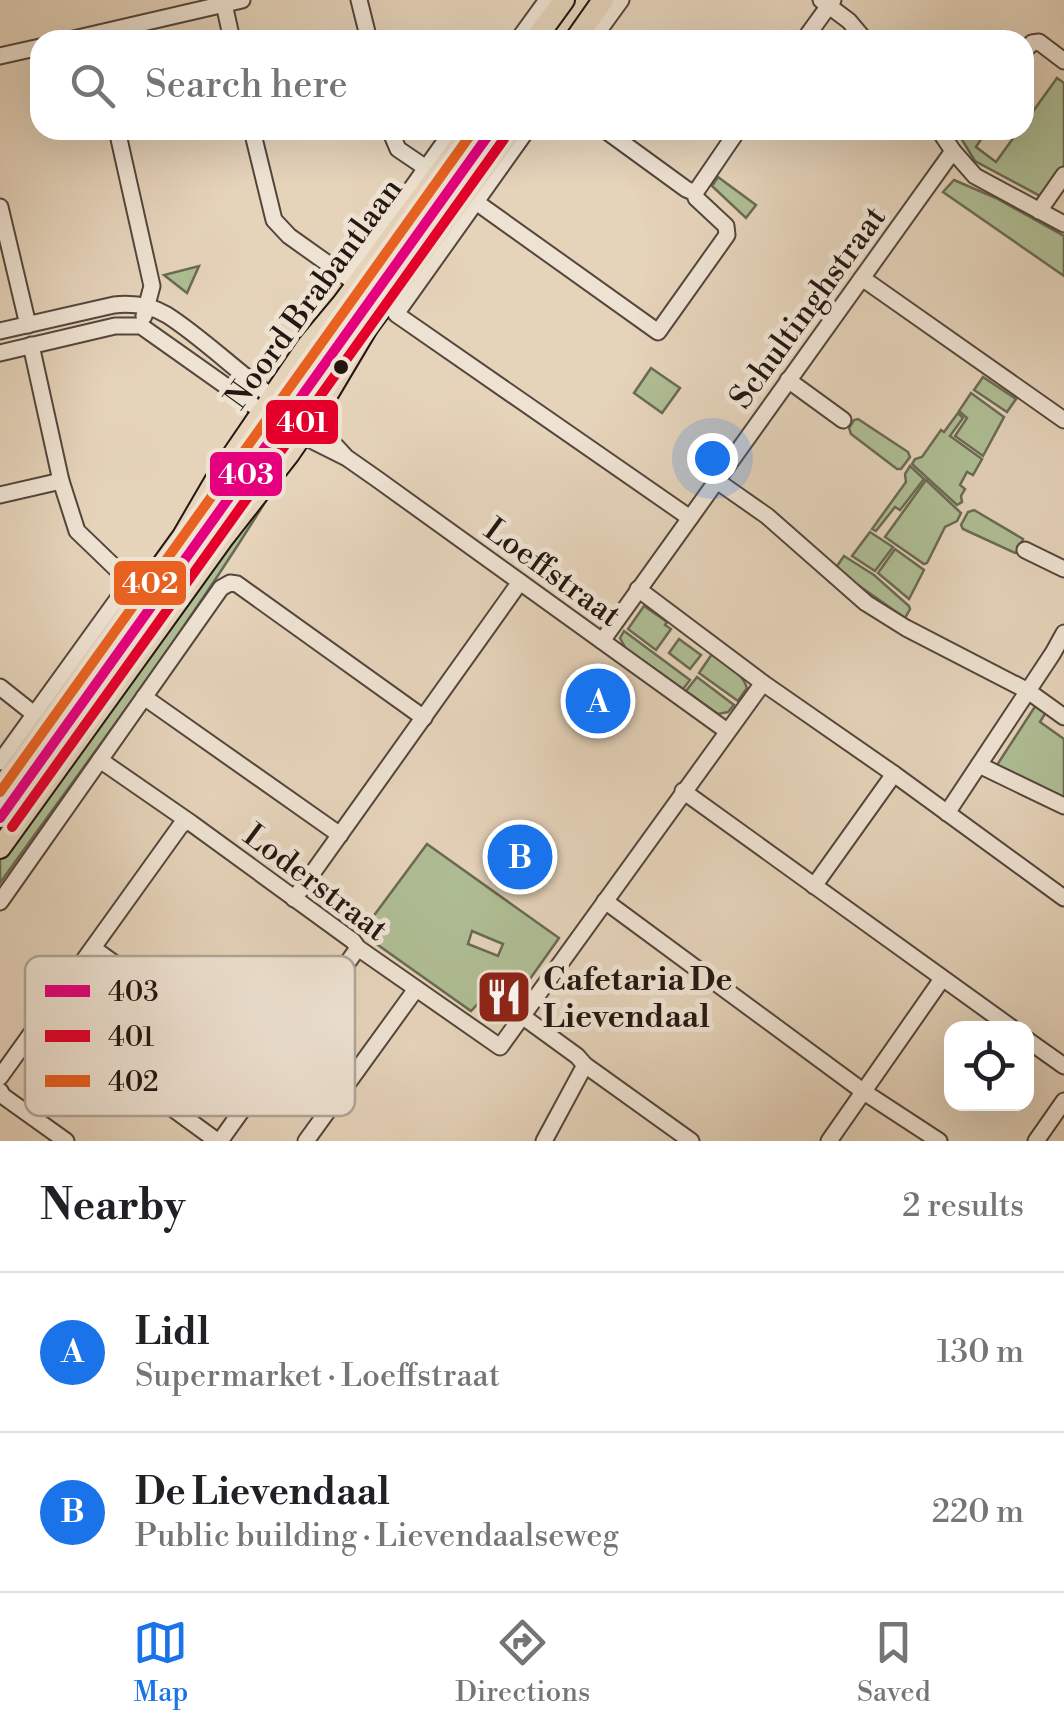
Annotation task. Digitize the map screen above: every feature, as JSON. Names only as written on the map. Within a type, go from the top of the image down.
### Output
[{"type":"main road","points":[[542,30],[564,0]]},
{"type":"main road","points":[[582,30],[603,0]]},
{"type":"main road","name":"Noord Brabantlaan","points":[[0,789],[182,536],[308,345],[463,140]]},
{"type":"main road","name":"Noord Brabantlaan","points":[[0,848],[306,429],[367,328],[504,140]]},
{"type":"street","points":[[124,30],[242,0]]},
{"type":"street","points":[[359,0],[366,30]]},
{"type":"street","points":[[525,30],[547,0]]},
{"type":"street","points":[[599,30],[621,0]]},
{"type":"street","points":[[810,30],[828,2],[857,30]]},
{"type":"street","points":[[224,4],[230,30]]},
{"type":"street","points":[[1034,43],[1064,61]]},
{"type":"street","points":[[0,56],[30,49]]},
{"type":"street","points":[[120,140],[152,286],[140,326]]},
{"type":"street","name":"Noord Brabantlaan","points":[[254,140],[274,220],[289,236],[348,278],[447,140]]},
{"type":"street","points":[[394,140],[398,149],[426,168]]},
{"type":"street","points":[[520,140],[396,314],[690,518]]},
{"type":"street","points":[[476,202],[658,332],[727,235],[726,226],[695,193],[619,140]]},
{"type":"street","points":[[695,193],[731,140]]},
{"type":"street","points":[[946,140],[975,176],[1064,224]]},
{"type":"street","name":"Schultinghstraat","points":[[602,641],[953,152]]},
{"type":"street","points":[[1038,211],[1064,175]]},
{"type":"street","points":[[0,206],[28,325]]},
{"type":"street","points":[[862,278],[1064,420]]},
{"type":"street","points":[[0,331],[114,306],[147,306],[166,315],[266,404]]},
{"type":"street","points":[[0,352],[115,326],[140,326],[266,404]]},
{"type":"street","points":[[0,762],[130,582],[77,531],[61,481],[31,346]]},
{"type":"street","points":[[788,380],[843,420]]},
{"type":"street","name":"Loeffstraat","points":[[266,404],[306,429],[328,436],[347,458],[727,731]]},
{"type":"street","points":[[0,495],[61,481]]},
{"type":"street","points":[[716,481],[767,516],[866,603],[1028,691],[1064,717]]},
{"type":"street","points":[[1025,550],[1064,570]]},
{"type":"street","points":[[294,899],[520,582]]},
{"type":"street","points":[[0,902],[221,588],[230,583],[237,584],[424,718]]},
{"type":"street","points":[[638,590],[1064,898]]},
{"type":"street","points":[[947,813],[1028,691],[1059,656],[1064,633]]},
{"type":"street","points":[[691,1141],[522,1016],[763,682]]},
{"type":"street","points":[[0,687],[34,714]]},
{"type":"street","points":[[144,697],[340,836]]},
{"type":"street","name":"Loderstraat","points":[[100,760],[500,1047],[522,1016]]},
{"type":"street","points":[[979,765],[1064,806]]},
{"type":"street","points":[[814,886],[894,774]]},
{"type":"street","points":[[683,791],[1002,1021]]},
{"type":"street","points":[[87,956],[181,825],[188,822]]},
{"type":"street","points":[[605,901],[864,1092],[939,1141]]},
{"type":"street","points":[[93,948],[104,956]]},
{"type":"street","points":[[352,956],[358,948]]},
{"type":"street","points":[[829,1141],[942,979]]},
{"type":"street","points":[[355,1073],[416,989]]},
{"type":"street","points":[[0,1077],[25,1043]]},
{"type":"street","points":[[1034,1045],[1064,1066]]},
{"type":"street","points":[[544,1141],[585,1066]]},
{"type":"street","points":[[0,1091],[25,1112]]},
{"type":"street","points":[[1036,1141],[1064,1101]]},
{"type":"street","points":[[31,1116],[66,1141]]},
{"type":"street","points":[[184,1116],[219,1141],[237,1116]]},
{"type":"street","points":[[306,1141],[324,1116]]},
{"type":"green space","points":[[1057,78],[1064,83],[1064,169],[1044,198],[975,161],[962,140],[981,140],[976,147],[996,162],[1012,140],[1034,140],[1034,110]]},
{"type":"green space","points":[[718,177],[756,205],[746,218],[712,186]]},
{"type":"green space","points":[[954,180],[996,198],[1064,236],[1064,276],[943,192]]},
{"type":"green space","points":[[199,266],[187,293],[164,275]]},
{"type":"green space","points":[[651,368],[680,388],[662,413],[634,393]]},
{"type":"green space","points":[[983,377],[1016,399],[1007,412],[974,390]]},
{"type":"green space","points":[[971,393],[1004,417],[983,456],[955,436],[967,418],[959,411]]},
{"type":"green space","points":[[958,413],[963,418],[950,436],[982,459],[973,475],[967,472],[960,485],[965,489],[962,502],[957,505],[912,464]]},
{"type":"green space","points":[[858,419],[908,452],[910,457],[901,469],[851,434],[849,428]]},
{"type":"green space","points":[[287,466],[184,626],[0,883],[0,855]]},
{"type":"green space","points":[[910,466],[924,479],[900,510],[895,507],[876,531],[872,529],[906,482]]},
{"type":"green space","points":[[926,480],[961,513],[957,521],[945,527],[924,564],[885,537]]},
{"type":"green space","points":[[974,510],[1023,539],[1018,552],[963,529],[961,525],[968,512]]},
{"type":"green space","points":[[870,532],[893,547],[875,571],[852,556]]},
{"type":"green space","points":[[895,549],[924,570],[909,599],[878,573]]},
{"type":"green space","points":[[844,556],[874,575],[909,606],[905,618],[835,569]]},
{"type":"green space","points":[[644,606],[671,629],[656,650],[628,629]]},
{"type":"green space","points":[[624,631],[690,680],[683,689],[626,649],[620,638]]},
{"type":"green space","points":[[679,639],[701,655],[690,669],[669,653]]},
{"type":"green space","points":[[712,654],[745,682],[747,688],[738,701],[699,673]]},
{"type":"green space","points":[[697,677],[734,705],[728,712],[718,714],[686,691]]},
{"type":"green space","points":[[1036,705],[1046,712],[1040,722],[1064,739],[1064,800],[997,765]]},
{"type":"green space","points":[[427,844],[559,938],[515,1000],[499,990],[484,997],[471,1011],[361,933]],"holes":[[[472,931],[503,944],[498,956],[468,944]]]},
{"type":"transit line","name":"402","points":[[0,792],[467,140]]},
{"type":"transit line","name":"403","points":[[0,818],[485,140]]},
{"type":"transit line","name":"401","points":[[12,827],[503,140]]},
{"type":"place","name":"Lidl","points":[[598,701]]},
{"type":"place","name":"De Lievendaal","points":[[520,857]]},
{"type":"place","name":"Cafetaria De Lievendaal","points":[[504,997]]}]
